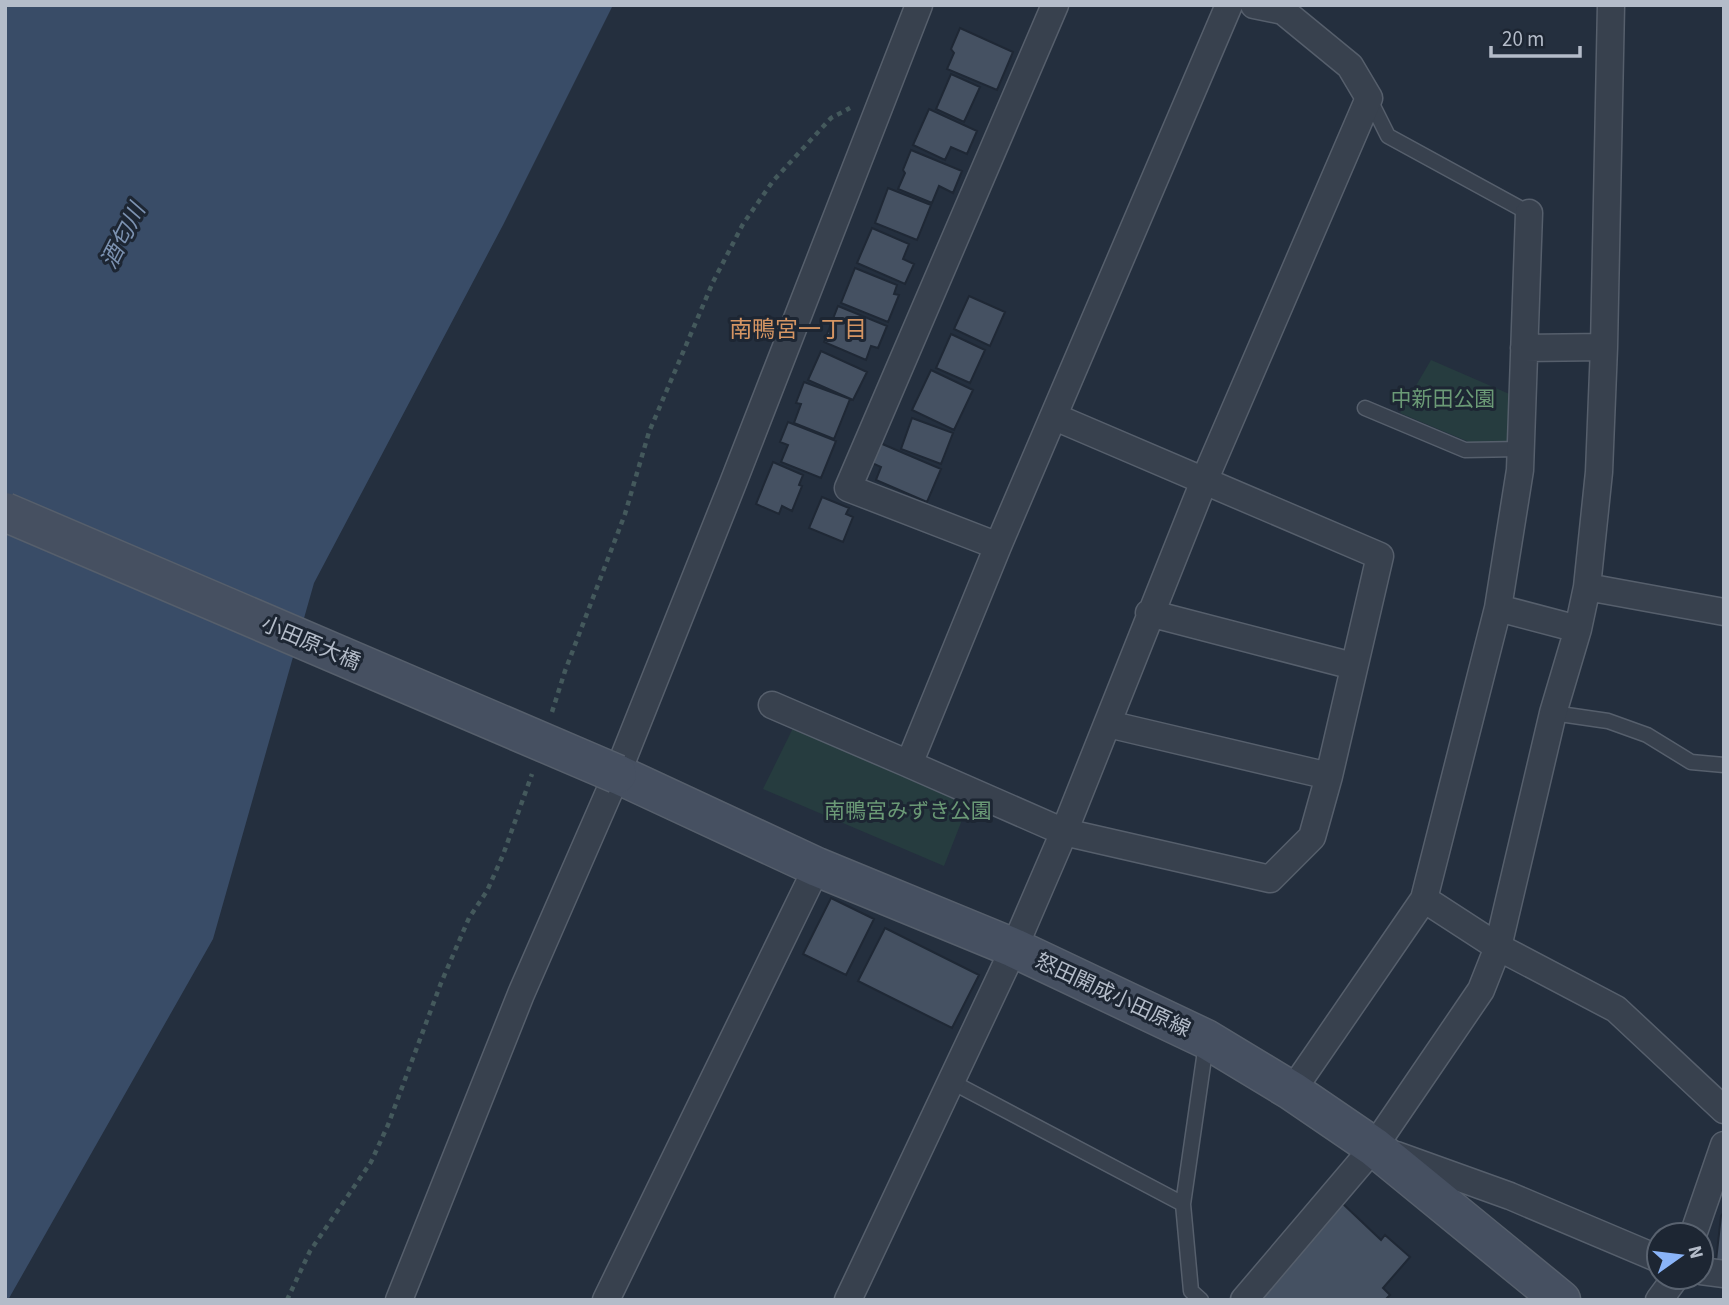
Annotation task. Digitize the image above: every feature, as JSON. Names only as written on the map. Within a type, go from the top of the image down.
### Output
[{"type":"main road","name":"小田原大橋","points":[[5,512],[617,774]]},
{"type":"main road","name":"怒田開成小田原線","points":[[617,774],[817,867],[1014,948],[1206,1039],[1292,1091],[1374,1147],[1551,1296]]},
{"type":"street","points":[[399,1300],[521,994],[617,774],[919,5]]},
{"type":"street","points":[[999,546],[848,488],[1055,5]]},
{"type":"street","points":[[909,764],[1229,5]]},
{"type":"street","points":[[848,1300],[1014,948],[1108,724],[1149,613],[1204,481],[1369,98],[1350,66],[1283,8],[1254,5]]},
{"type":"street","points":[[1244,1300],[1374,1147],[1481,990],[1498,947],[1553,713],[1578,629],[1587,587],[1599,472],[1611,5]]},
{"type":"street","points":[[1292,1091],[1424,899],[1498,608],[1520,470],[1530,213]]},
{"type":"street","points":[[1524,348],[1604,347]]},
{"type":"street","points":[[772,705],[1064,832],[1270,878],[1312,837],[1329,776],[1380,556],[1055,417]]},
{"type":"street","points":[[1587,587],[1724,612]]},
{"type":"street","points":[[1498,608],[1578,629]]},
{"type":"street","points":[[1149,613],[1353,666]]},
{"type":"street","points":[[1108,724],[1329,776]]},
{"type":"street","points":[[606,1300],[817,867]]},
{"type":"street","points":[[1424,899],[1498,947],[1616,1009],[1724,1110]]},
{"type":"street","points":[[1698,1221],[1724,1145]]},
{"type":"street","points":[[1374,1147],[1510,1196],[1645,1253]]},
{"type":"lane","points":[[1369,98],[1388,136],[1530,213]]},
{"type":"lane","points":[[1365,408],[1465,450],[1520,449]]},
{"type":"lane","points":[[1553,713],[1608,721],[1647,735],[1691,762],[1724,765]]},
{"type":"lane","points":[[1201,1300],[1191,1291],[1183,1204],[1206,1039]]},
{"type":"lane","points":[[952,1082],[1183,1204]]},
{"type":"path","points":[[550,721],[565,671],[625,514],[649,432],[713,282],[743,224],[774,181],[831,118],[885,90]]},
{"type":"path","points":[[287,1300],[310,1251],[371,1161],[388,1125],[440,982],[503,855],[533,772]]},
{"type":"green space","name":"中新田公園","points":[[1431,360],[1514,396],[1513,442],[1469,442],[1400,413]]},
{"type":"green space","name":"南鴨宮みずき公園","points":[[794,726],[971,797],[944,866],[763,789]]},
{"type":"water","name":"酒匂川","points":[[5,5],[613,5],[503,225],[314,583],[213,939],[8,1300],[5,1300]]},
{"type":"building","points":[[960,28],[1013,52],[997,90],[947,69],[954,53],[951,49]]},
{"type":"building","points":[[951,74],[980,87],[964,122],[936,109]]},
{"type":"building","points":[[929,109],[977,131],[967,154],[951,147],[945,160],[913,145]]},
{"type":"building","points":[[911,150],[962,171],[953,193],[939,186],[932,203],[898,189]]},
{"type":"building","points":[[888,188],[931,205],[917,240],[875,223]]},
{"type":"building","points":[[872,228],[909,244],[903,259],[914,264],[905,284],[857,263]]},
{"type":"building","points":[[855,268],[897,285],[894,294],[899,295],[888,322],[841,303]]},
{"type":"building","points":[[969,296],[1005,312],[990,346],[954,329]]},
{"type":"building","points":[[838,306],[887,326],[878,348],[871,346],[866,360],[824,342]]},
{"type":"building","points":[[951,334],[985,350],[970,383],[936,368]]},
{"type":"building","points":[[821,351],[867,372],[853,400],[808,380]]},
{"type":"building","points":[[931,370],[973,390],[954,430],[912,410]]},
{"type":"building","points":[[804,382],[850,399],[834,439],[794,423],[801,404],[796,403]]},
{"type":"building","points":[[912,418],[953,433],[941,464],[901,449]]},
{"type":"building","points":[[788,422],[836,441],[821,478],[781,462],[788,445],[780,442]]},
{"type":"building","points":[[880,443],[941,469],[927,502],[876,480],[881,467],[872,463]]},
{"type":"building","points":[[773,462],[803,475],[799,485],[802,486],[792,511],[782,506],[779,514],[756,504]]},
{"type":"building","points":[[822,497],[849,508],[846,514],[853,517],[843,542],[809,528]]},
{"type":"building","points":[[831,898],[874,919],[846,975],[803,954]]},
{"type":"building","points":[[885,928],[979,975],[952,1028],[858,981]]},
{"type":"building","points":[[1342,1203],[1381,1240],[1385,1235],[1410,1257],[1383,1288],[1390,1295],[1385,1300],[1258,1300]]},
{"type":"building","points":[[1724,1212],[1724,1262],[1716,1261],[1721,1216]]},
{"type":"district","name":"南鴨宮一丁目","points":[[798,329]]}]
